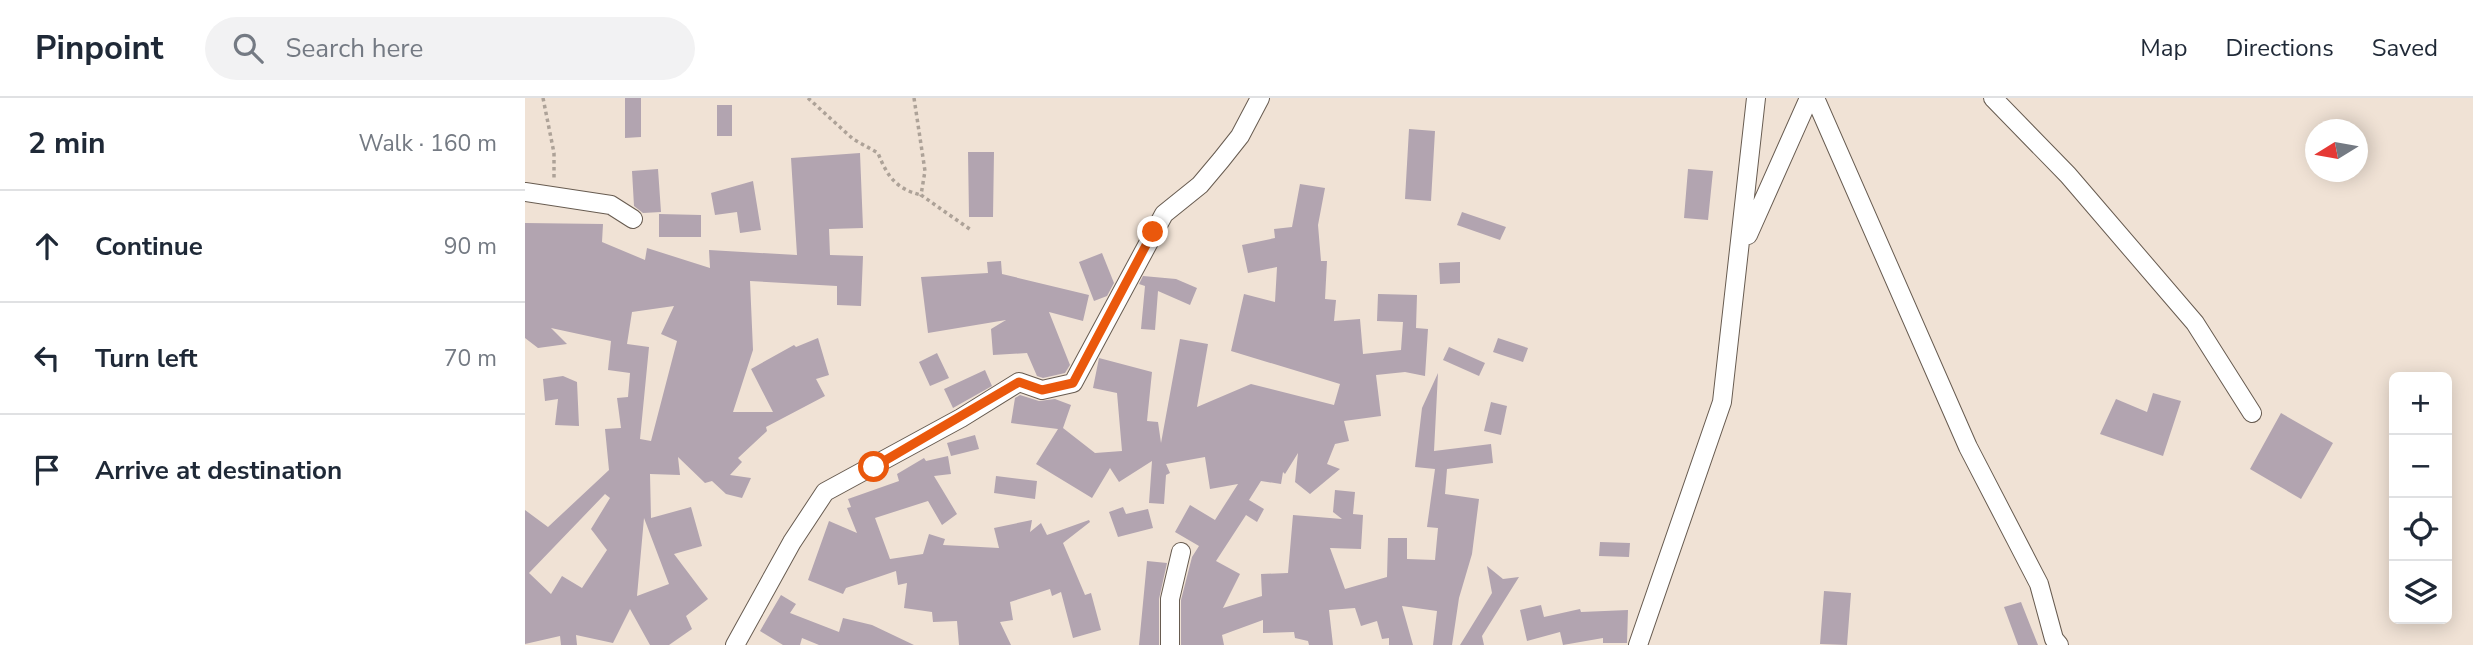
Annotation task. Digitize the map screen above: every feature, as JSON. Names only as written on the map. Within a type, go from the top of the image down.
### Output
[{"type":"street","points":[[735,645],[792,542],[825,492],[961,418],[1019,382],[1042,390],[1073,383],[1164,214],[1200,185],[1221,160],[1240,136],[1260,98]]},
{"type":"street","points":[[1638,645],[1722,402],[1756,98]]},
{"type":"street","points":[[1741,251],[1809,98]]},
{"type":"street","points":[[1815,98],[1968,447],[2039,584],[2054,639],[2059,645]]},
{"type":"street","points":[[1993,98],[2068,175],[2195,323],[2252,413]]},
{"type":"street","points":[[525,192],[611,205],[633,219]]},
{"type":"street","points":[[1170,645],[1170,599],[1181,552]]},
{"type":"path","points":[[543,98],[554,153],[554,195]]},
{"type":"path","points":[[808,98],[853,139],[878,153],[885,172],[902,191],[921,195],[971,230]]},
{"type":"path","points":[[914,98],[925,171],[921,195]]},
{"type":"building","points":[[625,98],[641,98],[641,137],[625,138]]},
{"type":"building","points":[[717,105],[732,105],[732,136],[717,136]]},
{"type":"building","points":[[1409,129],[1435,131],[1431,201],[1405,199]]},
{"type":"building","points":[[968,152],[994,152],[993,217],[969,217]]},
{"type":"building","points":[[860,153],[863,228],[829,229],[830,255],[863,256],[861,306],[837,305],[837,286],[750,281],[753,350],[733,412],[773,412],[751,369],[794,345],[796,347],[818,338],[829,375],[816,379],[825,396],[766,427],[767,431],[738,458],[742,462],[730,475],[751,478],[742,498],[726,494],[712,481],[705,483],[678,457],[680,475],[650,474],[651,518],[691,507],[702,546],[674,554],[708,599],[686,616],[692,629],[669,645],[650,645],[630,609],[613,643],[576,635],[577,645],[561,645],[560,636],[525,644],[525,510],[548,527],[609,470],[605,429],[621,428],[617,398],[628,397],[630,373],[608,370],[611,341],[551,328],[567,344],[538,348],[525,338],[525,223],[603,224],[602,242],[645,260],[647,248],[710,268],[709,250],[797,255],[791,158]],"holes":[[[674,306],[661,334],[677,341],[651,441],[640,439],[649,347],[627,344],[632,312]],[[605,494],[610,498],[591,529],[607,550],[582,588],[562,576],[551,594],[529,573]],[[644,518],[669,584],[637,596]]]},
{"type":"building","points":[[658,169],[661,212],[643,213],[634,206],[632,171]]},
{"type":"building","points":[[1688,169],[1713,171],[1708,220],[1684,218]]},
{"type":"building","points":[[753,181],[761,230],[740,233],[737,212],[715,215],[711,193]]},
{"type":"building","points":[[1300,184],[1325,188],[1318,225],[1321,261],[1327,261],[1325,299],[1336,300],[1334,321],[1360,319],[1363,354],[1401,350],[1403,322],[1377,321],[1378,294],[1417,295],[1416,328],[1428,329],[1425,376],[1405,372],[1376,375],[1381,416],[1344,421],[1349,441],[1335,444],[1327,464],[1340,469],[1310,494],[1295,482],[1298,453],[1285,474],[1283,472],[1281,484],[1261,481],[1249,500],[1264,509],[1257,522],[1246,515],[1216,561],[1240,574],[1223,608],[1262,596],[1261,574],[1288,573],[1293,515],[1342,519],[1333,512],[1335,490],[1355,492],[1353,514],[1363,515],[1361,549],[1330,548],[1345,589],[1387,577],[1388,538],[1407,538],[1407,559],[1435,560],[1438,528],[1427,527],[1435,469],[1415,467],[1422,408],[1438,373],[1434,451],[1491,444],[1493,463],[1447,469],[1445,494],[1479,499],[1472,554],[1459,598],[1452,645],[1433,645],[1437,611],[1402,606],[1413,645],[1389,645],[1389,638],[1382,639],[1377,621],[1361,626],[1355,608],[1329,610],[1333,645],[1309,645],[1308,641],[1295,638],[1294,632],[1263,633],[1263,620],[1222,635],[1224,645],[1181,645],[1181,600],[1192,557],[1199,546],[1175,532],[1190,505],[1215,520],[1238,484],[1210,489],[1205,457],[1166,464],[1170,473],[1166,475],[1164,504],[1149,503],[1152,461],[1119,482],[1110,468],[1092,498],[1036,464],[1058,429],[1011,423],[1015,398],[1020,395],[1039,401],[1055,399],[1071,405],[1063,428],[1095,453],[1122,451],[1117,393],[1093,388],[1099,358],[1152,372],[1147,421],[1158,422],[1161,443],[1180,339],[1208,344],[1197,407],[1251,384],[1334,405],[1340,384],[1231,351],[1244,294],[1275,302],[1277,267],[1248,273],[1242,245],[1275,238],[1274,229],[1292,227]]},
{"type":"building","points":[[1462,212],[1506,227],[1500,240],[1457,225]]},
{"type":"building","points":[[659,214],[701,215],[701,237],[659,237]]},
{"type":"building","points":[[1102,253],[1114,283],[1107,296],[1094,301],[1079,262]]},
{"type":"building","points":[[1001,261],[1002,274],[1089,295],[1083,321],[1049,312],[1070,365],[1065,373],[1043,378],[1037,376],[1027,353],[993,355],[991,329],[1006,320],[928,333],[921,277],[988,273],[987,262]]},
{"type":"building","points":[[1460,262],[1460,283],[1440,284],[1439,263]]},
{"type":"building","points":[[1143,276],[1176,279],[1197,288],[1190,305],[1158,291],[1155,330],[1141,329],[1145,286],[1139,284]]},
{"type":"building","points":[[1498,338],[1528,348],[1523,362],[1493,352]]},
{"type":"building","points":[[1449,347],[1485,363],[1479,376],[1443,360]]},
{"type":"building","points":[[937,353],[949,378],[930,386],[919,362]]},
{"type":"building","points":[[985,370],[992,386],[953,408],[944,389]]},
{"type":"building","points":[[563,376],[577,382],[579,426],[555,425],[558,399],[545,401],[543,379]]},
{"type":"building","points":[[2153,393],[2181,401],[2163,456],[2100,434],[2116,399],[2147,412]]},
{"type":"building","points":[[1491,402],[1507,406],[1501,435],[1484,431]]},
{"type":"building","points":[[2281,413],[2333,443],[2301,499],[2250,469]]},
{"type":"building","points":[[975,435],[979,449],[951,456],[947,443]]},
{"type":"building","points":[[948,456],[951,474],[934,476],[957,514],[942,525],[928,501],[875,518],[890,559],[923,554],[929,534],[945,539],[943,545],[999,548],[994,528],[1032,520],[1030,532],[1041,523],[1047,535],[1089,520],[1090,522],[1063,543],[1085,595],[1091,593],[1101,630],[1073,638],[1061,592],[1052,596],[1050,589],[1010,602],[1013,620],[1000,622],[1011,645],[959,645],[957,621],[933,622],[932,612],[904,608],[907,583],[898,585],[896,571],[846,588],[843,594],[808,580],[829,521],[857,533],[847,508],[851,507],[848,499],[899,481],[897,474],[924,458],[926,461]]},
{"type":"building","points":[[996,476],[1037,481],[1035,499],[994,493]]},
{"type":"building","points":[[1123,507],[1126,514],[1148,509],[1153,528],[1118,537],[1109,512]]},
{"type":"building","points":[[1600,542],[1630,543],[1629,557],[1599,556]]},
{"type":"building","points":[[1147,561],[1167,563],[1159,599],[1159,645],[1139,645]]},
{"type":"building","points":[[1487,566],[1503,579],[1519,577],[1482,636],[1484,645],[1460,645],[1492,593]]},
{"type":"building","points":[[1824,591],[1851,593],[1847,645],[1820,644]]},
{"type":"building","points":[[781,595],[796,604],[790,613],[839,632],[843,618],[872,625],[914,645],[819,645],[802,638],[800,645],[783,645],[760,631]]},
{"type":"building","points":[[2021,602],[2038,645],[2018,645],[2004,607]]},
{"type":"building","points":[[1541,605],[1544,617],[1580,609],[1581,612],[1628,610],[1627,643],[1603,643],[1603,638],[1563,645],[1560,632],[1527,641],[1520,610]]},
{"type":"route","points":[[874,467],[1019,382],[1042,390],[1073,383],[1153,232]]}]
